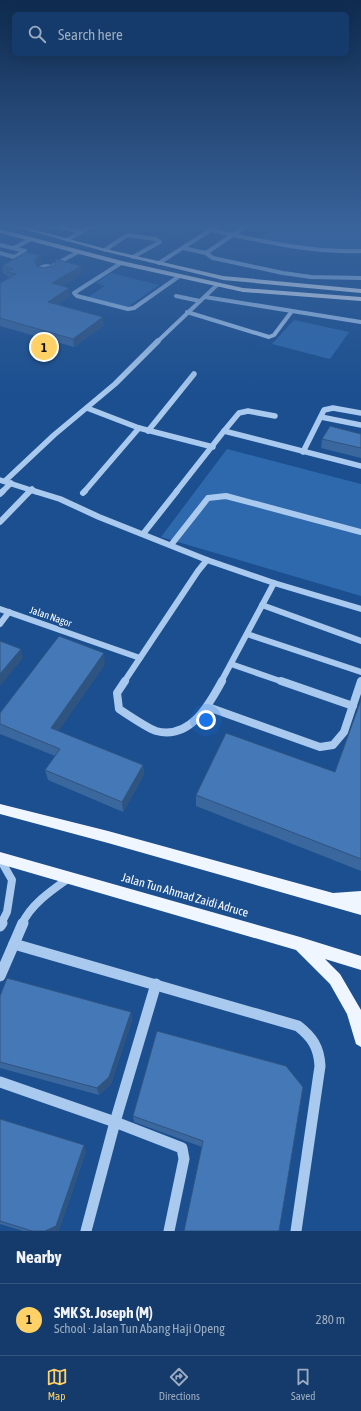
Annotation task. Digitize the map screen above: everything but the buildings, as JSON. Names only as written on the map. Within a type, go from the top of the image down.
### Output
[{"type":"main road","points":[[200,281],[243,290],[361,300]]},
{"type":"main road","points":[[256,281],[361,291]]},
{"type":"main road","points":[[0,809],[108,837],[327,900],[361,908]]},
{"type":"main road","name":"Jalan Tun Ahmad Zaidi Adruce","points":[[0,859],[300,944],[361,963]]},
{"type":"main road","points":[[327,900],[361,897]]},
{"type":"main road","points":[[300,944],[335,979],[354,1011],[361,1038]]},
{"type":"street","points":[[92,281],[74,293],[76,296],[128,309],[134,308],[172,281]]},
{"type":"street","points":[[0,494],[5,481],[54,435],[115,384],[187,312],[217,285]]},
{"type":"street","points":[[176,296],[200,301]]},
{"type":"street","points":[[205,297],[361,322]]},
{"type":"street","points":[[187,312],[268,337],[274,335],[292,311]]},
{"type":"street","points":[[148,431],[194,374]]},
{"type":"street","points":[[87,408],[148,431],[213,447]]},
{"type":"street","points":[[303,452],[324,410],[333,408],[361,413]]},
{"type":"street","points":[[142,534],[239,413],[248,411],[275,416]]},
{"type":"street","points":[[321,418],[361,425]]},
{"type":"street","points":[[83,493],[139,428]]},
{"type":"street","points":[[224,431],[361,466]]},
{"type":"street","points":[[5,481],[60,499],[99,517],[207,560],[274,583],[361,609]]},
{"type":"street","points":[[0,522],[32,489]]},
{"type":"street","points":[[171,545],[208,498],[226,496],[361,532]]},
{"type":"street","points":[[207,560],[198,571],[117,693],[117,702],[120,709],[156,731],[171,732],[186,728],[208,707],[274,583]]},
{"type":"street","points":[[262,605],[361,641]]},
{"type":"street","name":"Jalan Nagor","points":[[0,609],[140,658]]},
{"type":"street","points":[[0,624],[9,612]]},
{"type":"street","points":[[246,634],[361,672]]},
{"type":"street","points":[[231,664],[353,706]]},
{"type":"street","points":[[208,707],[320,747],[333,745],[344,732],[361,682]]},
{"type":"street","points":[[0,859],[12,880],[7,912],[0,926]]},
{"type":"street","points":[[0,976],[25,918],[46,894],[69,878]]},
{"type":"street","points":[[14,944],[298,1026],[312,1037],[319,1051],[320,1066],[296,1231]]},
{"type":"street","points":[[86,1231],[115,1122],[156,984]]},
{"type":"street","points":[[0,1082],[115,1122],[182,1148],[184,1159],[169,1231]]},
{"type":"shaded area","points":[[98,281],[145,281],[159,285],[128,307],[88,297],[105,286],[96,283]]},
{"type":"shaded area","points":[[294,320],[349,332],[330,359],[272,344]]},
{"type":"shaded area","points":[[227,449],[361,484],[361,596],[161,537]]},
{"type":"place","name":"SMK St. Joseph (M)","points":[[44,347]]}]
